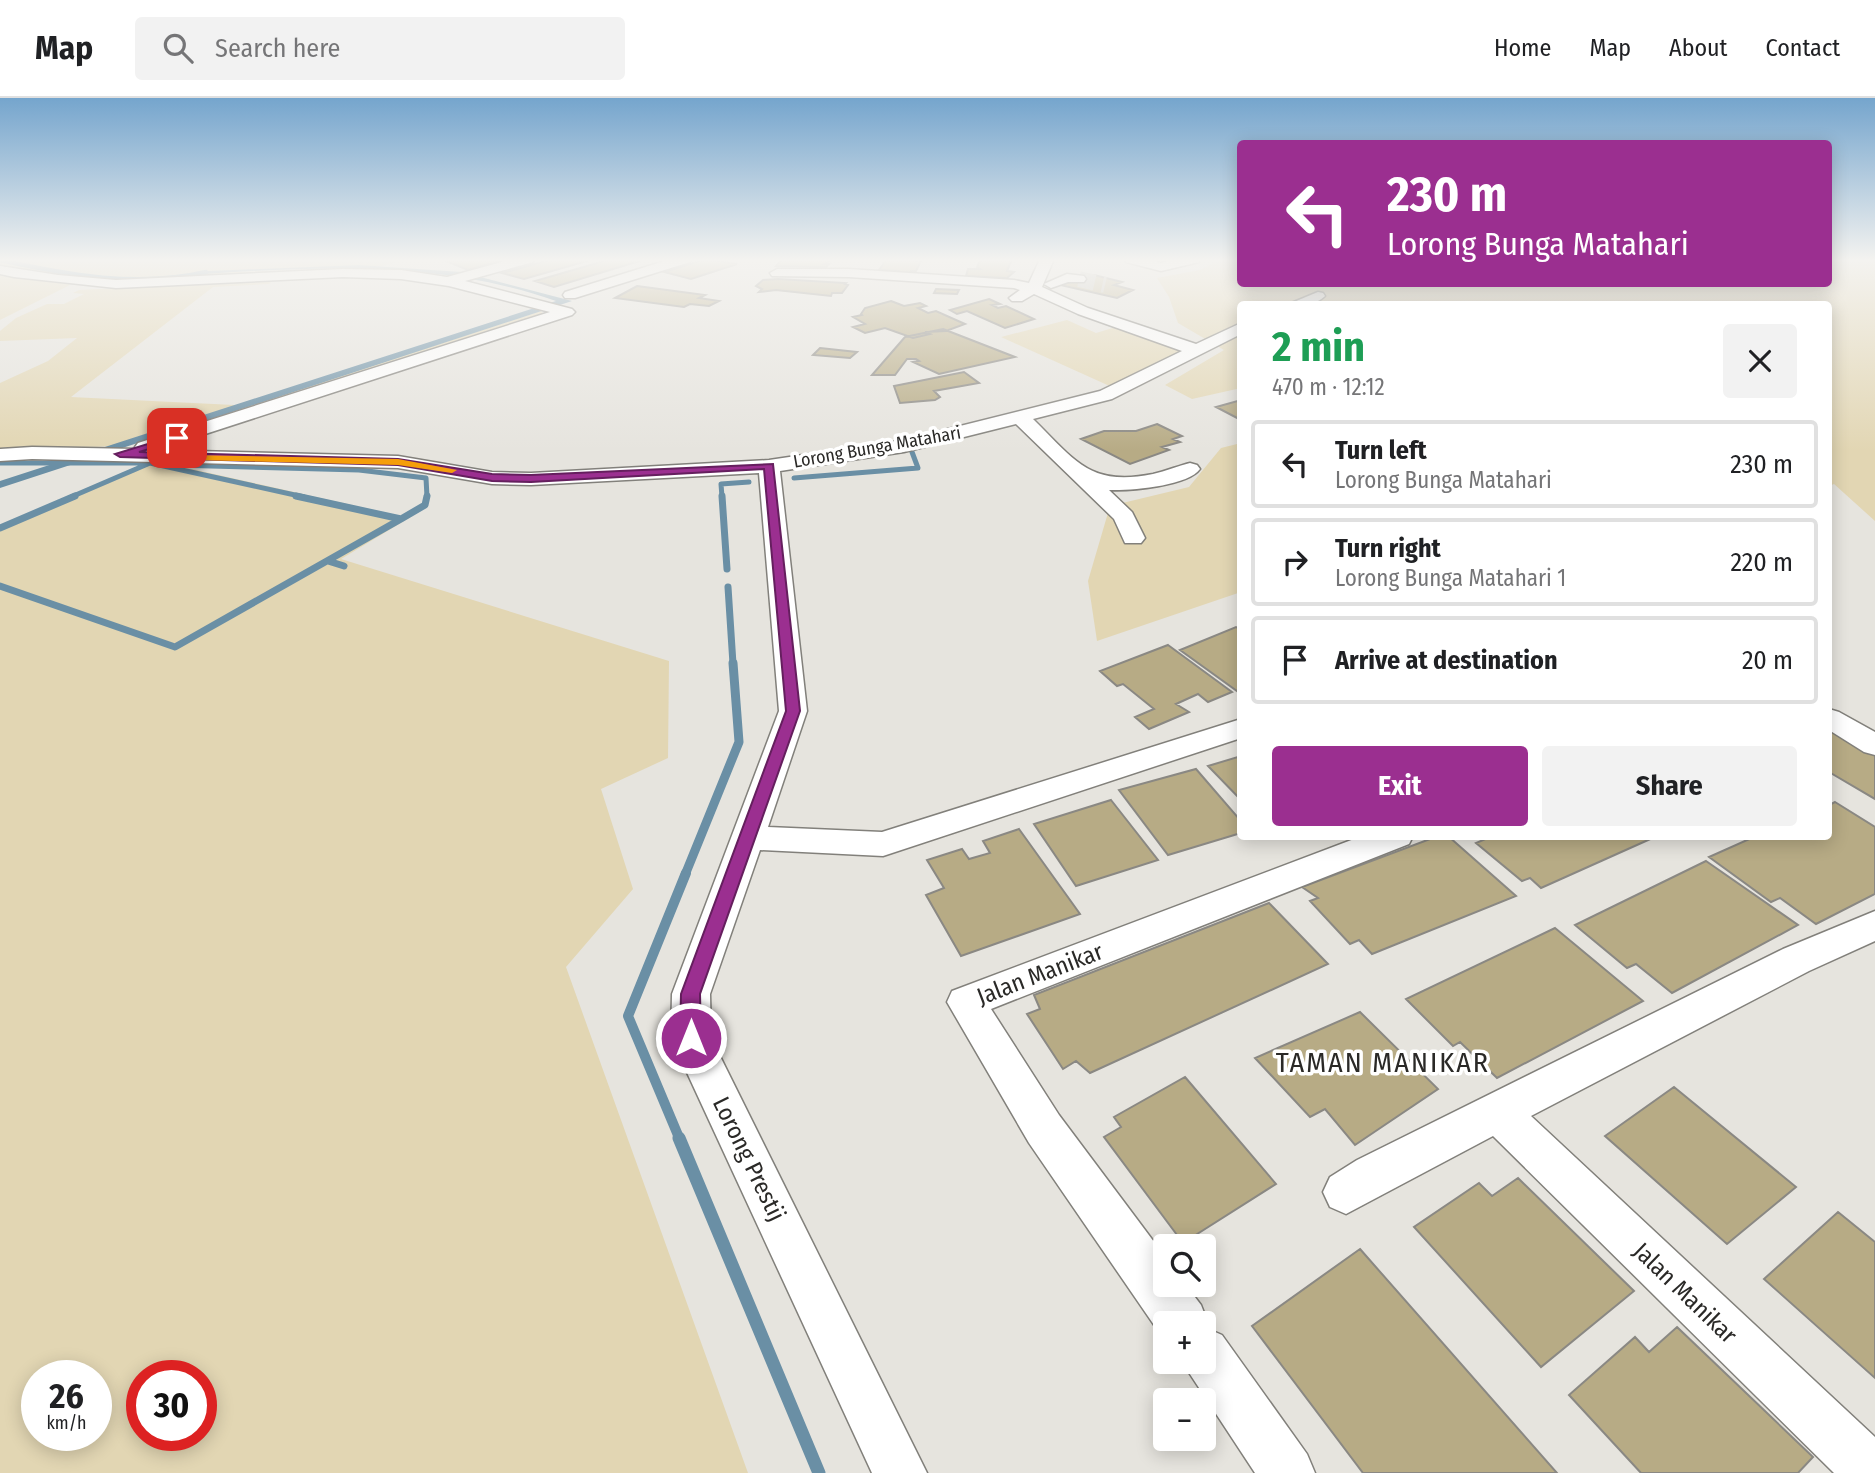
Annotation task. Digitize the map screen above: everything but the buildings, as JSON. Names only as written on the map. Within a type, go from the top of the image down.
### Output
[{"type":"street","points":[[120,454],[249,415],[507,323]]},
{"type":"street","points":[[1119,323],[1194,349]]},
{"type":"street","name":"Lorong Bunga Matahari","points":[[0,455],[120,454],[398,462],[492,478],[531,479],[769,466],[904,446],[1106,395],[1237,330]]},
{"type":"street","points":[[191,457],[249,415]]},
{"type":"street","points":[[1021,418],[1124,517],[1133,538]]},
{"type":"street","name":"Lorong Prestij","points":[[769,466],[793,711],[691,994],[691,1038],[900,1473]]},
{"type":"street","points":[[1085,478],[1106,484],[1168,479],[1190,469]]},
{"type":"street","points":[[1832,720],[1875,745]]},
{"type":"street","points":[[747,838],[883,844],[1237,729]]},
{"type":"street","name":"Jalan Manikar","points":[[1174,1311],[1044,1129],[966,1002],[1387,840]]},
{"type":"street","points":[[1346,1192],[1373,1175],[1796,960],[1875,925]]},
{"type":"street","name":"Jalan Manikar","points":[[1498,1112],[1873,1473]]},
{"type":"street","points":[[1216,1370],[1288,1473]]},
{"type":"shaded area","points":[[10,323],[166,323],[71,397],[234,405],[241,408],[503,323],[514,323],[135,444],[102,447],[0,448],[0,383],[48,361],[77,338],[0,341],[0,331]]},
{"type":"shaded area","points":[[1055,323],[1074,323],[1096,333],[1116,327],[1181,350],[1114,388],[1001,337]]},
{"type":"shaded area","points":[[1178,323],[1237,323],[1237,389],[1192,399],[1165,385],[1224,350]]},
{"type":"shaded area","points":[[1832,323],[1875,323],[1875,521],[1832,485]]},
{"type":"shaded area","points":[[1237,444],[1237,593],[1097,641],[1088,581],[1110,506],[1189,487],[1221,448]]},
{"type":"shaded area","points":[[152,460],[409,518],[341,559],[669,661],[668,758],[601,789],[633,889],[566,967],[748,1473],[0,1473],[0,526]]},
{"type":"water","points":[[488,323],[504,323],[0,488],[0,481]]},
{"type":"waterway","points":[[794,478],[918,468],[912,452]]},
{"type":"waterway","points":[[0,463],[144,463]]},
{"type":"waterway","points":[[71,497],[150,463],[304,497]]},
{"type":"waterway","points":[[175,465],[359,470],[426,478],[427,496]]},
{"type":"waterway","points":[[722,497],[721,484],[749,482]]},
{"type":"waterway","points":[[0,528],[75,496]]},
{"type":"waterway","points":[[296,496],[401,519]]},
{"type":"waterway","points":[[401,519],[425,505],[427,496]]},
{"type":"waterway","points":[[722,496],[727,569]]},
{"type":"waterway","points":[[0,586],[175,647],[401,519]]},
{"type":"waterway","points":[[328,561],[344,566]]},
{"type":"waterway","points":[[728,587],[733,664]]},
{"type":"waterway","points":[[685,875],[739,742],[733,663]]},
{"type":"waterway","points":[[680,1140],[628,1016],[686,873]]},
{"type":"waterway","points":[[679,1138],[819,1473]]},
{"type":"slow traffic","points":[[192,457],[360,460],[426,465],[452,470]]},
{"type":"district","name":"TAMAN MANIKAR","points":[[1383,1062]]},
{"type":"route","points":[[177,438],[120,454],[398,462],[492,478],[531,479],[769,466],[793,711],[691,994],[691,1038]]}]
